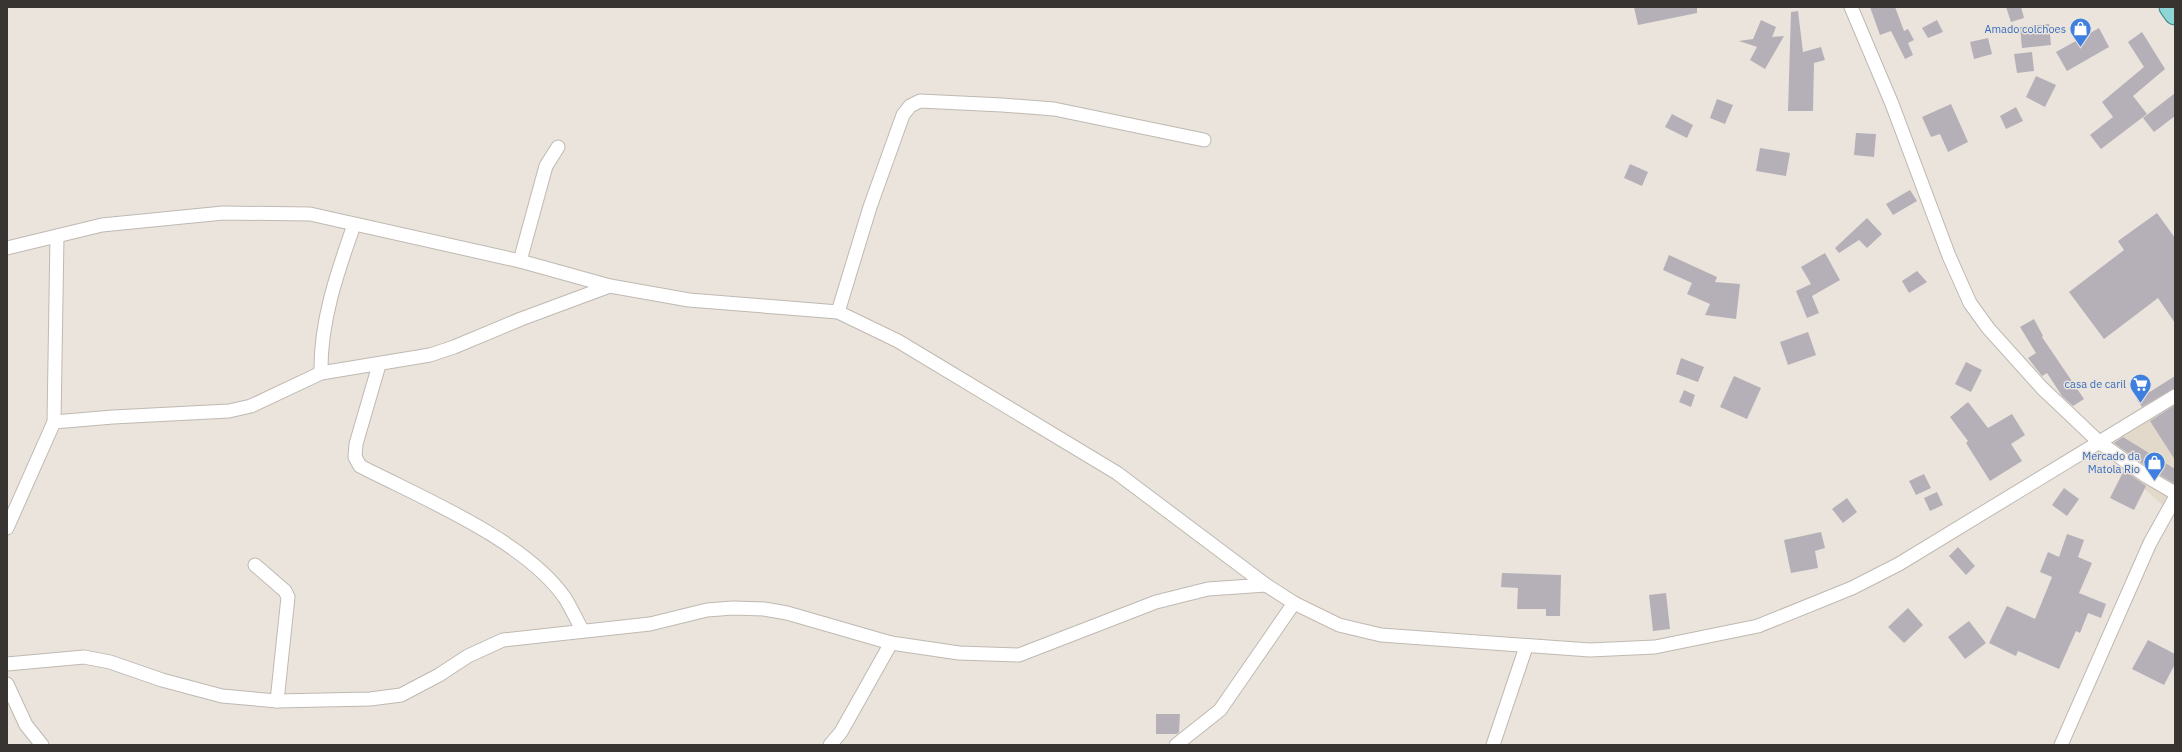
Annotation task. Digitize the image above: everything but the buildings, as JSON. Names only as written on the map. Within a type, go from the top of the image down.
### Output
[{"type":"main road","points":[[2170,7],[2175,14]]},
{"type":"street","points":[[1851,7],[1892,104],[1949,256],[1970,303],[1988,328],[2042,388],[2100,442],[2146,476],[2175,493]]},
{"type":"street","points":[[838,312],[870,207],[903,116],[910,106],[920,101],[1002,104],[1054,109],[1204,140]]},
{"type":"street","points":[[520,261],[546,166],[558,147]]},
{"type":"street","points":[[7,248],[102,225],[223,213],[310,214],[520,261],[610,286],[689,300],[838,312],[898,341],[1117,473],[1266,585],[1294,603],[1339,625],[1380,635],[1526,647],[1590,650],[1654,647],[1758,626],[1852,588],[1898,564],[2175,396]]},
{"type":"street","points":[[321,373],[322,333],[339,268],[354,225]]},
{"type":"street","points":[[7,528],[54,422],[58,236]]},
{"type":"street","points":[[54,422],[113,417],[229,411],[251,406],[321,373],[430,355],[610,286]]},
{"type":"street","points":[[379,364],[356,444],[355,457],[360,466],[496,537],[535,567],[547,579],[564,598],[582,630]]},
{"type":"street","points":[[2061,745],[2150,543],[2175,498]]},
{"type":"street","points":[[255,565],[285,591],[288,597],[277,701]]},
{"type":"street","points":[[7,664],[84,657],[110,662],[162,680],[222,696],[277,701],[370,699],[400,695],[439,675],[468,656],[503,640],[582,630],[650,624],[707,610],[733,608],[764,609],[787,613],[891,643],[959,653],[1019,655],[1156,602],[1208,589],[1266,585]]},
{"type":"street","points":[[1176,745],[1220,710],[1294,603]]},
{"type":"street","points":[[830,745],[841,732],[891,643]]},
{"type":"street","points":[[1493,745],[1526,647]]},
{"type":"street","points":[[7,684],[26,726],[42,745]]},
{"type":"shaded area","name":"Mercado da Matola Rio","points":[[2175,399],[2175,516],[2097,447]]},
{"type":"place","name":"Amado colchoes","points":[[2081,48]]},
{"type":"place","name":"casa de caril","points":[[2141,404]]},
{"type":"place","name":"Mercado da Matola Rio","points":[[2155,482]]}]
